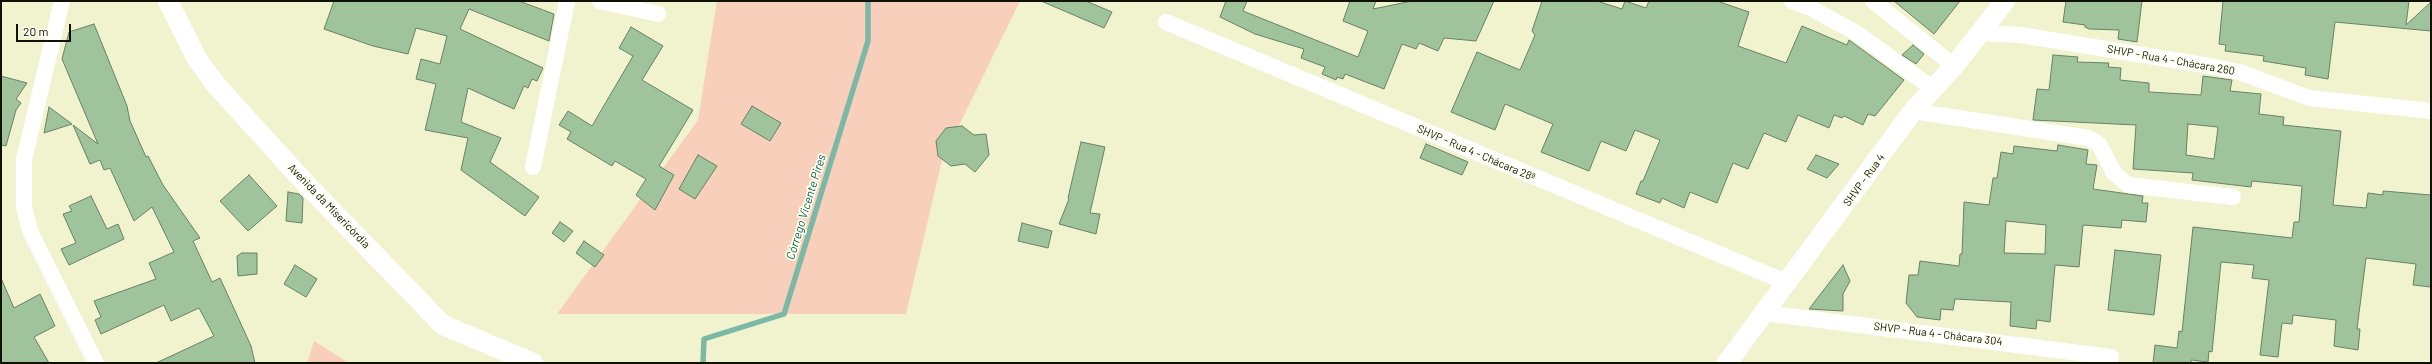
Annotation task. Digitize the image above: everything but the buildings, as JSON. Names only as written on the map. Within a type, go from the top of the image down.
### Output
[{"type":"street","points":[[62,1],[24,159],[24,207],[30,231],[96,363]]},
{"type":"street","name":"Avenida da Misericórdia","points":[[168,1],[193,52],[216,85],[306,184],[443,324],[533,363]]},
{"type":"street","points":[[533,167],[567,1]]},
{"type":"street","points":[[600,1],[658,14]]},
{"type":"street","points":[[1792,1],[1811,8],[1858,34],[1932,88]]},
{"type":"street","points":[[1873,1],[1954,66]]},
{"type":"street","name":"SHVP - Rua 4","points":[[1727,363],[1788,283],[1913,111],[1932,88],[1954,66],[2005,1]]},
{"type":"street","name":"SHVP - Rua 4 - Chácara 28ª","points":[[1166,22],[1788,283]]},
{"type":"street","name":"SHVP - Rua 4 - Chácara 260","points":[[1980,33],[2021,34],[2215,67],[2240,72],[2309,98],[2431,111]]},
{"type":"street","points":[[1913,111],[2088,138],[2098,144],[2114,173],[2128,185],[2233,197]]},
{"type":"street","name":"SHVP - Rua 4 - Chácara 304","points":[[1764,313],[2111,357]]},
{"type":"shaded area","points":[[717,1],[1020,1],[942,160],[906,314],[557,314],[698,120]]},
{"type":"shaded area","points":[[314,341],[349,363],[307,363]]},
{"type":"waterway","name":"Córrego Vicente Pires","points":[[703,363],[704,339],[784,314],[868,41],[868,1]]}]
